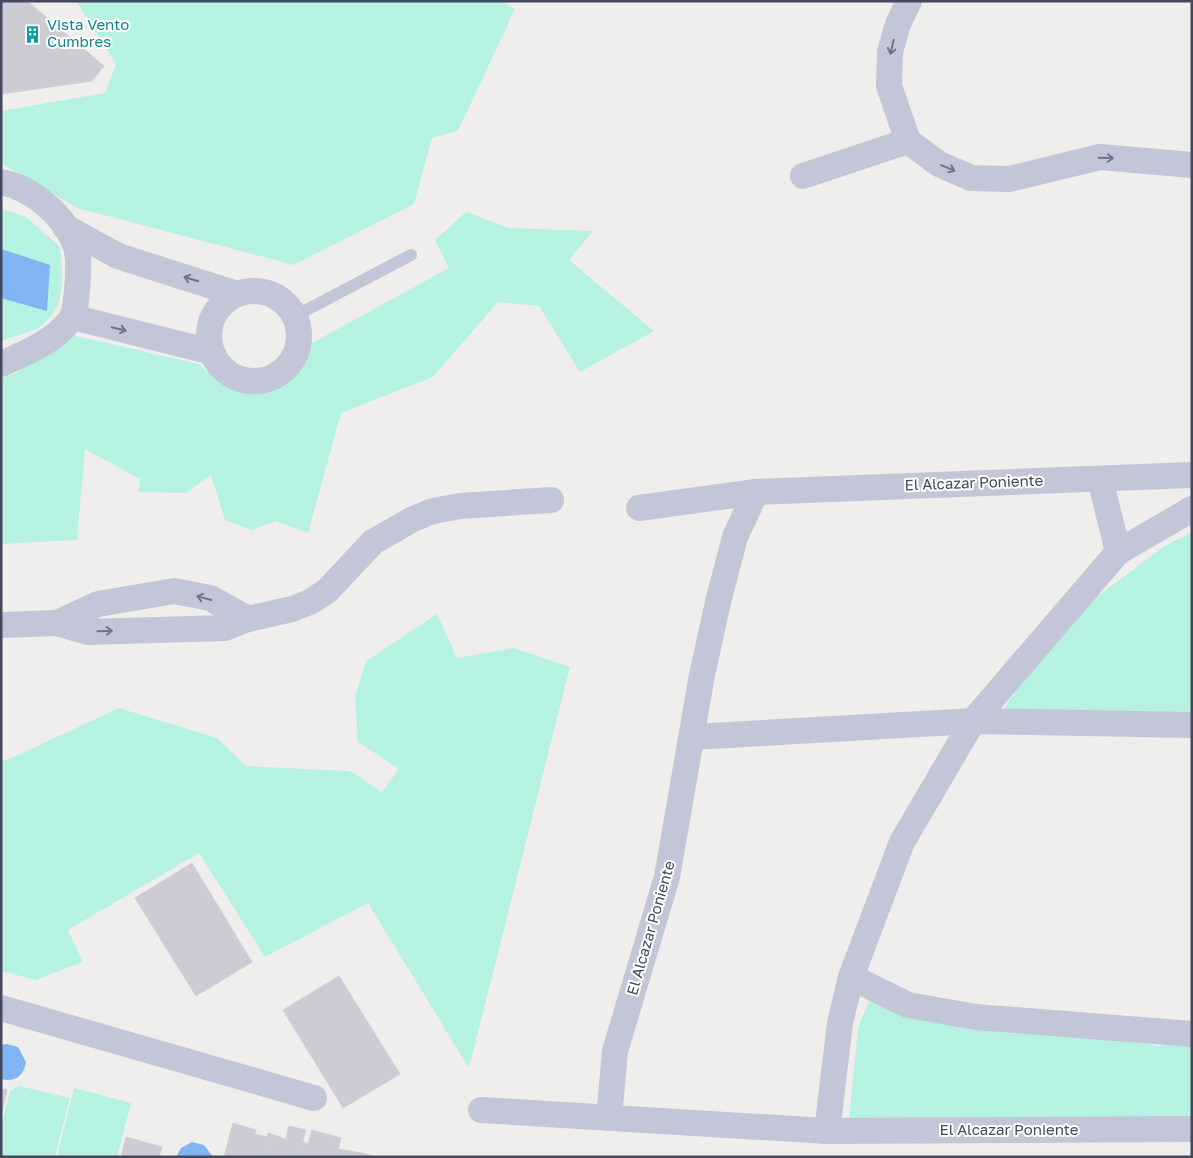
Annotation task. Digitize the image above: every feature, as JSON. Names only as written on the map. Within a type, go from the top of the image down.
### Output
[{"type":"street","points":[[909,1],[898,24],[890,52],[889,86],[908,141],[938,164],[971,178],[1009,179],[1100,157],[1192,165]]},
{"type":"street","points":[[803,176],[908,141]]},
{"type":"street","points":[[1,182],[10,184],[41,199],[65,227],[76,247],[79,267],[76,303],[72,317],[58,333],[34,349],[1,364]]},
{"type":"street","points":[[65,227],[118,256],[237,294]]},
{"type":"street","points":[[252,290],[268,293],[282,300],[296,316],[300,336],[296,356],[282,372],[263,381],[242,380],[224,370],[212,352],[208,335],[212,318],[222,303],[237,294],[252,290]]},
{"type":"street","points":[[72,317],[212,352]]},
{"type":"street","name":"El Alcazar Poniente","points":[[639,508],[756,492],[1192,475]]},
{"type":"street","points":[[1100,478],[1118,552]]},
{"type":"street","name":"El Alcazar Poniente","points":[[609,1118],[614,1051],[667,877],[693,737],[702,675],[718,602],[735,537],[756,492]]},
{"type":"street","points":[[1,625],[57,623],[88,632],[225,628],[248,619],[292,609],[327,591],[373,542],[413,519],[432,511],[460,506],[551,500]]},
{"type":"street","points":[[827,1131],[840,1024],[851,977],[902,842],[973,722],[1118,552],[1192,509]]},
{"type":"street","points":[[57,623],[98,604],[174,591],[210,598],[248,619]]},
{"type":"street","points":[[693,737],[973,722],[1192,725]]},
{"type":"street","points":[[851,977],[908,1005],[976,1017],[1192,1034]]},
{"type":"street","points":[[1,1008],[314,1098]]},
{"type":"street","name":"El Alcazar Poniente","points":[[481,1110],[827,1131],[1192,1130]]},
{"type":"lane","points":[[296,316],[411,255]]},
{"type":"green space","points":[[76,1],[502,1],[515,9],[458,131],[432,138],[414,204],[294,265],[77,208],[1,163],[1,111],[105,93],[116,64]]},
{"type":"green space","points":[[1,209],[26,217],[60,247],[62,279],[59,300],[49,318],[41,326],[27,333],[1,341]]},
{"type":"green space","points":[[466,212],[509,228],[593,231],[569,260],[654,331],[580,372],[539,306],[498,302],[433,377],[341,413],[308,533],[276,521],[251,530],[225,520],[211,475],[186,493],[139,492],[140,479],[85,449],[77,540],[1,544],[1,378],[16,373],[72,335],[199,364],[218,381],[242,392],[270,391],[290,379],[302,368],[312,343],[449,268],[435,240]]},
{"type":"green space","points":[[1192,532],[1192,720],[995,721],[1067,619],[1166,545]]},
{"type":"green space","points":[[437,614],[457,658],[514,648],[570,667],[469,1068],[368,903],[265,957],[199,853],[68,930],[83,962],[36,980],[1,971],[1,760],[7,760],[119,708],[217,738],[246,766],[350,771],[382,792],[399,769],[358,742],[355,697],[366,661]]},
{"type":"green space","points":[[870,999],[1159,1046],[1192,1044],[1192,1119],[849,1120],[858,1028]]},
{"type":"green space","points":[[19,1086],[70,1098],[55,1157],[1,1157],[1,1126],[10,1091]]},
{"type":"green space","points":[[74,1088],[131,1103],[117,1157],[57,1157]]},
{"type":"water","points":[[1,249],[50,265],[47,311],[1,298]]},
{"type":"water","points":[[7,1044],[18,1047],[26,1062],[21,1074],[11,1080],[1,1079],[1,1045]]},
{"type":"water","points":[[192,1142],[204,1145],[213,1157],[176,1157],[181,1148]]},
{"type":"building","name":"Vista Vento Cumbres","points":[[1,1],[27,1],[104,66],[92,81],[1,94]]},
{"type":"building","points":[[192,863],[252,962],[196,996],[135,898]]},
{"type":"building","points":[[339,976],[400,1074],[343,1108],[283,1010]]},
{"type":"building","points":[[1,1089],[7,1090],[1,1116]]},
{"type":"building","points":[[233,1123],[256,1130],[255,1134],[267,1137],[262,1157],[224,1157]]},
{"type":"building","points":[[289,1126],[306,1130],[298,1157],[262,1157],[268,1133],[286,1139]]},
{"type":"building","points":[[312,1130],[341,1138],[336,1157],[298,1157],[302,1142],[308,1144]]},
{"type":"building","points":[[126,1137],[162,1147],[159,1157],[121,1157]]},
{"type":"building","points":[[338,1149],[361,1153],[373,1156],[336,1157]]},
{"type":"place","name":"Vista Vento Cumbres","points":[[33,34]]}]
